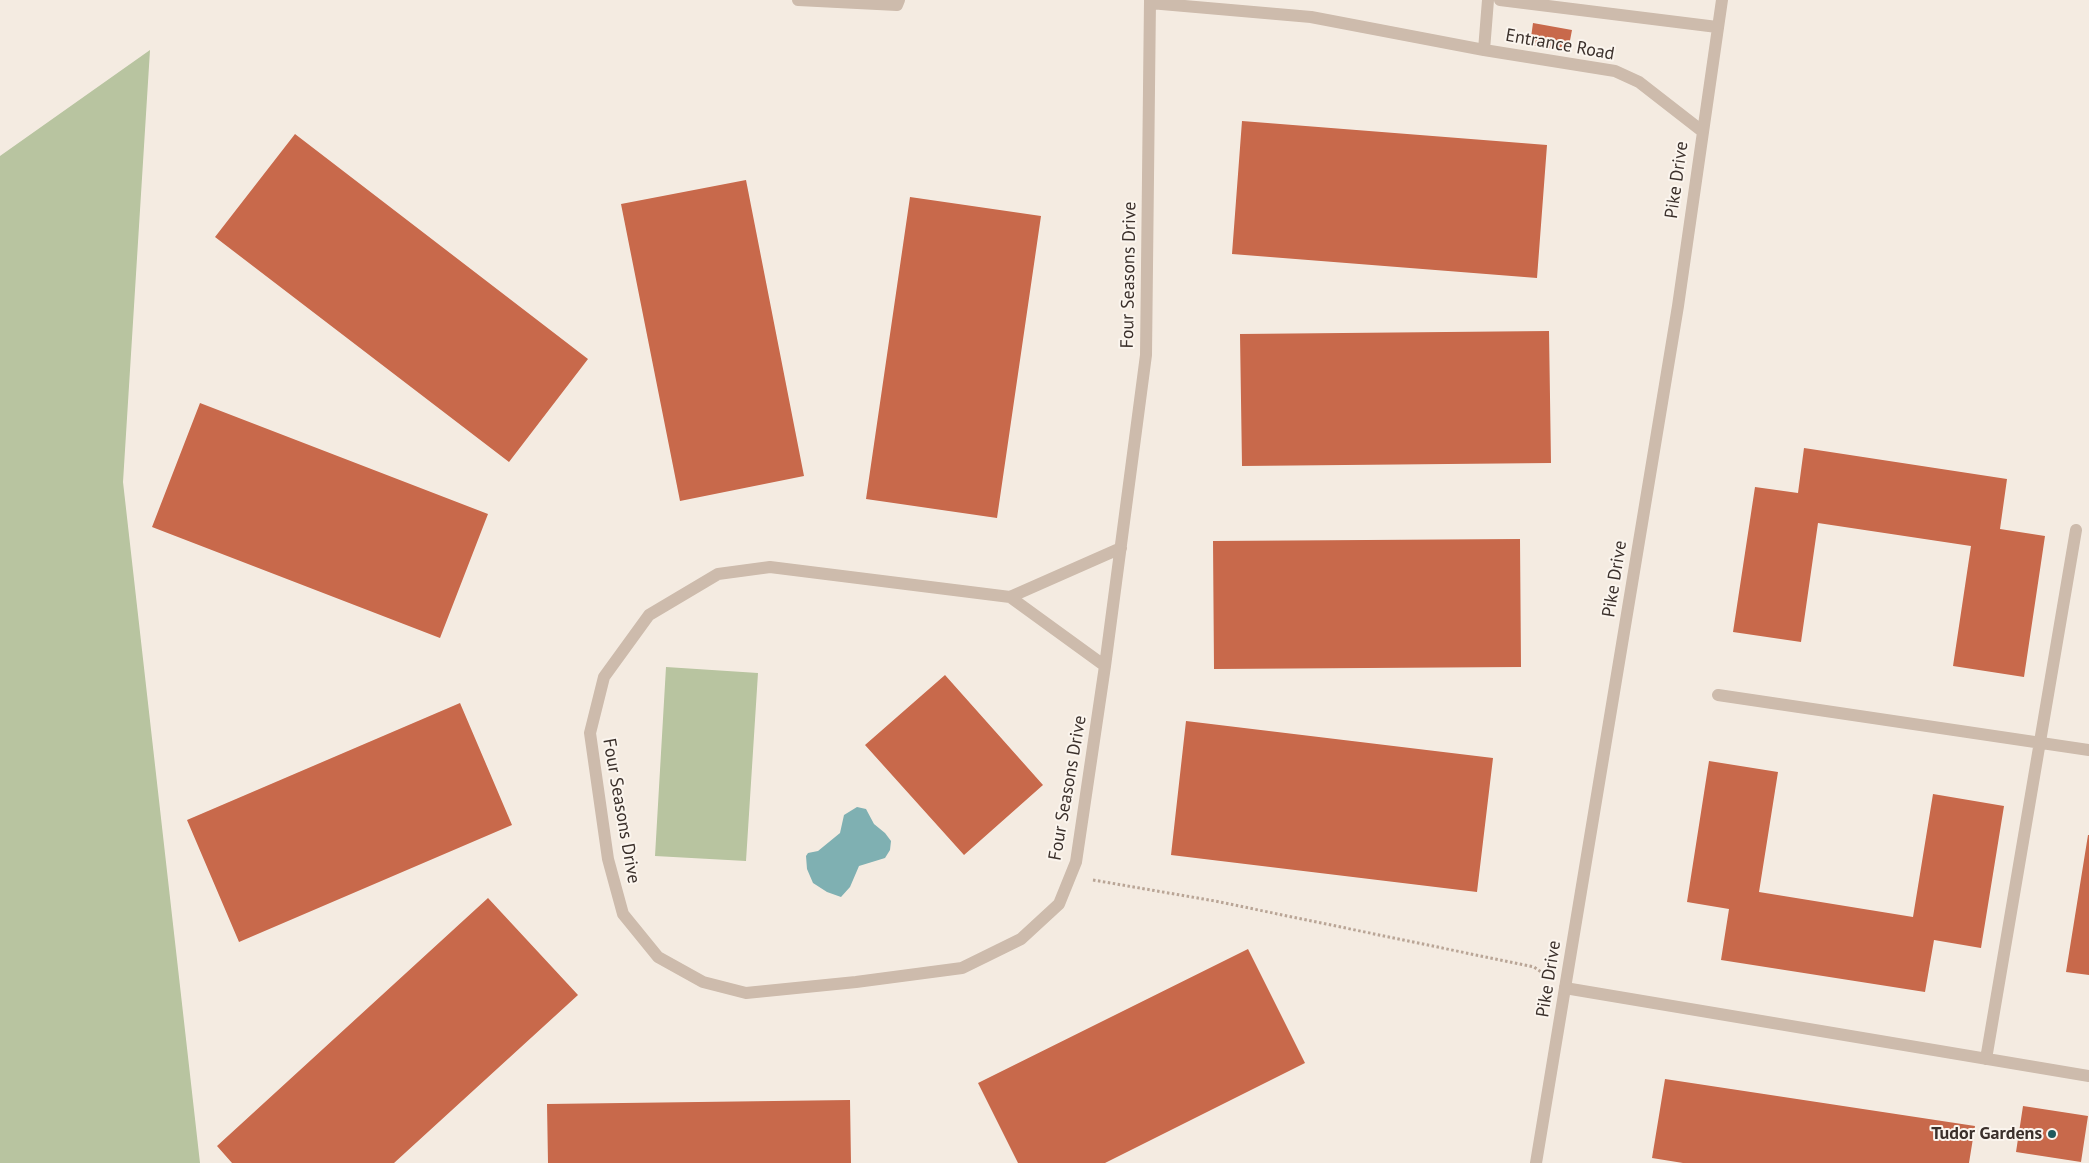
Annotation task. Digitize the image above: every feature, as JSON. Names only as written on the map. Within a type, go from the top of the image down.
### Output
[{"type":"street","points":[[798,0],[896,5],[899,0]]},
{"type":"street","name":"Entrance Road","points":[[1484,50],[1488,0]]},
{"type":"street","name":"Entrance Road","points":[[1500,0],[1717,26]]},
{"type":"street","name":"Pike Drive","points":[[1536,1163],[1678,306],[1722,0]]},
{"type":"street","name":"Entrance Road","points":[[1150,1],[1310,17],[1484,50],[1615,71],[1638,82],[1702,130]]},
{"type":"street","name":"Four Seasons Drive","points":[[1106,666],[1010,597],[770,567],[718,574],[649,615],[604,677],[590,733],[608,859],[623,914],[658,957],[703,982],[746,993],[856,982],[962,968],[1021,939],[1059,904],[1076,862],[1106,666],[1146,355],[1150,1]]},
{"type":"street","points":[[1986,1059],[2076,530]]},
{"type":"street","points":[[1010,597],[1121,548]]},
{"type":"street","points":[[1718,695],[2089,750]]},
{"type":"street","points":[[1565,988],[2089,1076]]},
{"type":"path","points":[[1071,873],[1102,882],[1215,901],[1534,967],[1565,988]]},
{"type":"green space","points":[[150,50],[123,482],[200,1163],[0,1163],[0,156]]},
{"type":"green space","points":[[666,667],[758,673],[746,861],[655,856]]},
{"type":"water","points":[[857,807],[866,809],[874,824],[885,833],[891,841],[890,850],[885,858],[859,866],[850,887],[841,897],[827,892],[813,883],[807,869],[806,856],[808,853],[818,851],[840,833],[844,815]]},
{"type":"building","points":[[1533,23],[1572,30],[1568,51],[1530,45]]},
{"type":"building","points":[[1242,121],[1547,145],[1537,278],[1232,254]]},
{"type":"building","points":[[295,134],[588,359],[509,462],[215,237]]},
{"type":"building","points":[[746,180],[804,476],[680,501],[621,204]]},
{"type":"building","points":[[910,197],[1041,216],[997,518],[866,499]]},
{"type":"building","points":[[1549,331],[1551,463],[1242,466],[1240,334]]},
{"type":"building","points":[[200,403],[488,514],[440,638],[152,527]]},
{"type":"building","points":[[1804,448],[2007,479],[2000,529],[2045,536],[2024,677],[1953,666],[1971,546],[1818,523],[1801,642],[1733,632],[1755,487],[1798,493]]},
{"type":"building","points":[[1520,539],[1521,667],[1214,669],[1213,541]]},
{"type":"building","points":[[945,675],[1043,785],[964,855],[865,745]]},
{"type":"building","points":[[460,703],[512,825],[239,942],[187,820]]},
{"type":"building","points":[[1186,721],[1493,758],[1477,892],[1171,855]]},
{"type":"building","points":[[1709,761],[1778,772],[1759,892],[1913,917],[1933,794],[2004,806],[1981,948],[1934,940],[1925,992],[1721,960],[1729,909],[1687,902]]},
{"type":"building","points":[[2089,835],[2089,975],[2066,972]]},
{"type":"building","points":[[488,898],[578,995],[394,1163],[232,1163],[217,1146]]},
{"type":"building","points":[[1248,949],[1305,1063],[1105,1163],[1018,1163],[978,1083]]},
{"type":"building","points":[[1665,1079],[1975,1126],[1969,1163],[1683,1163],[1652,1158]]},
{"type":"building","points":[[850,1100],[851,1163],[548,1163],[547,1104]]},
{"type":"building","name":"Tudor Gardens","points":[[2023,1106],[2088,1116],[2081,1162],[2016,1152]]},
{"type":"place","name":"Tudor Gardens","points":[[2052,1134]]}]
